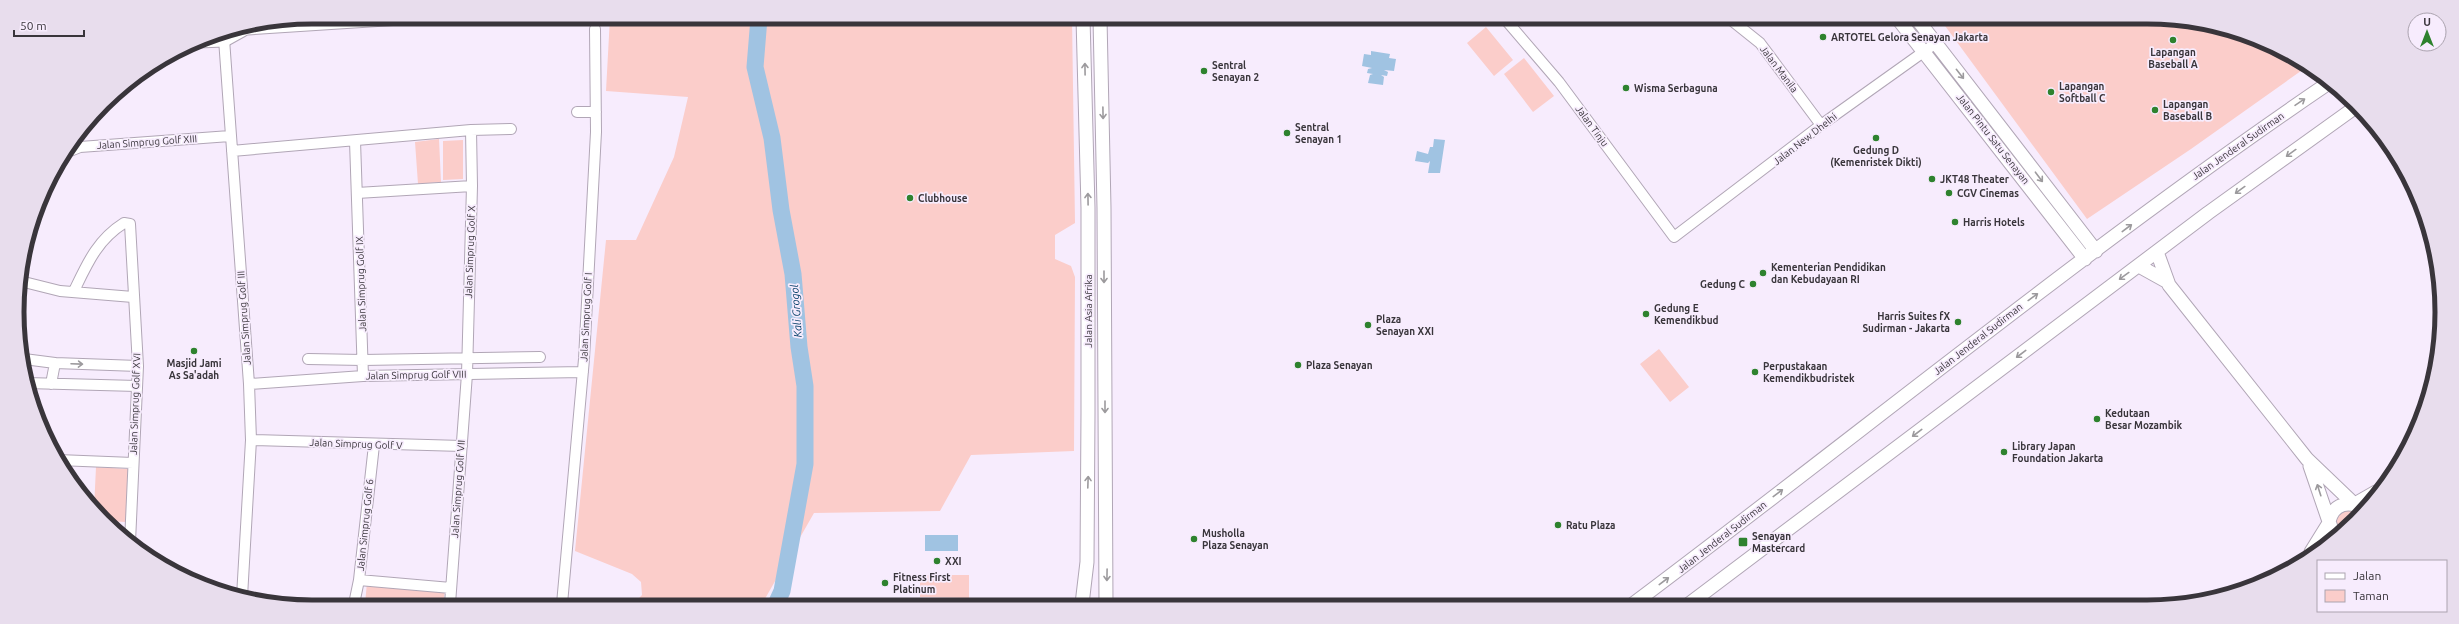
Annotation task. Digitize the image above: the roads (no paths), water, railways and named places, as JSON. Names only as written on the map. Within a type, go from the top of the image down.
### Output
[{"type":"main road","points":[[256,30],[329,24]]},
{"type":"main road","name":"Jalan Asia Afrika","points":[[1082,600],[1087,562],[1088,238],[1083,24]]},
{"type":"main road","name":"Jalan Asia Afrika","points":[[1100,24],[1104,238],[1106,600]]},
{"type":"main road","name":"Jalan Pintu Satu Senayan","points":[[1902,24],[1978,118],[2045,195]]},
{"type":"main road","name":"Jalan Pintu Satu Senayan","points":[[1921,24],[1988,110],[2045,195],[2063,219],[2085,259]]},
{"type":"main road","name":"Jalan Jenderal Sudirman","points":[[1638,600],[1985,332],[2096,251],[2223,155],[2324,86]]},
{"type":"main road","points":[[1694,600],[2157,252],[2352,109]]},
{"type":"main road","points":[[1978,118],[1988,110]]},
{"type":"main road","name":"Jalan Pintu Satu Senayan","points":[[2063,219],[2096,251]]},
{"type":"main road","points":[[1088,238],[1104,238]]},
{"type":"main road","points":[[2157,252],[2166,281],[2306,459],[2358,505]]},
{"type":"main road","points":[[2139,266],[2166,281]]},
{"type":"main road","points":[[2306,459],[2318,485],[2333,532]]},
{"type":"main road","points":[[2315,545],[2336,509],[2344,504],[2358,505]]},
{"type":"street","name":"Jalan Tinju","points":[[1509,24],[1559,82],[1674,237]]},
{"type":"street","name":"Jalan Manila","points":[[1736,24],[1760,43],[1821,126]]},
{"type":"street","name":"Jalan Simprug Golf I","points":[[562,600],[583,372],[596,112],[595,29]]},
{"type":"street","name":"Jalan Simprug Golf III","points":[[232,35],[230,136],[249,384],[251,440],[242,591]]},
{"type":"street","name":"Jalan New Dhelhi","points":[[1674,237],[1821,126],[1936,43]]},
{"type":"street","points":[[577,112],[596,112]]},
{"type":"street","points":[[232,151],[471,130],[511,129]]},
{"type":"street","name":"Jalan Simprug Golf X","points":[[467,374],[472,186],[471,130]]},
{"type":"street","name":"Jalan Simprug Golf XIII","points":[[75,149],[80,147],[230,136]]},
{"type":"street","name":"Jalan Simprug Golf IX","points":[[355,141],[363,376]]},
{"type":"street","points":[[357,193],[472,186]]},
{"type":"street","name":"Jalan Simprug Golf XVI","points":[[74,291],[100,243],[124,224],[129,224],[132,227],[133,297],[138,366],[130,535]]},
{"type":"street","points":[[26,283],[46,289],[133,297]]},
{"type":"street","points":[[308,359],[363,360],[540,357]]},
{"type":"street","points":[[28,360],[55,363],[138,366]]},
{"type":"street","points":[[52,384],[55,363]]},
{"type":"street","name":"Jalan Simprug Golf VIII","points":[[249,384],[363,376],[583,372]]},
{"type":"street","name":"Jalan Simprug Golf VII","points":[[450,600],[467,374]]},
{"type":"street","points":[[33,383],[137,386]]},
{"type":"street","name":"Jalan Simprug Golf V","points":[[251,440],[374,445],[462,446]]},
{"type":"street","name":"Jalan Simprug Golf 6","points":[[355,600],[359,580],[374,445]]},
{"type":"street","points":[[66,460],[133,463]]},
{"type":"street","points":[[359,580],[451,588]]},
{"type":"water","points":[[1371,51],[1390,54],[1389,58],[1396,59],[1394,71],[1384,70],[1388,72],[1387,76],[1381,75],[1384,77],[1383,85],[1368,83],[1370,75],[1373,74],[1367,73],[1368,69],[1372,68],[1362,66],[1364,54],[1371,55]]},
{"type":"water","points":[[1434,139],[1445,140],[1440,173],[1428,173],[1430,161],[1428,163],[1415,161],[1417,151],[1428,154],[1430,147],[1433,147]]},
{"type":"water","points":[[925,535],[958,535],[958,551],[925,551]]},
{"type":"waterway","name":"Kali Grogol","points":[[759,24],[755,67],[772,138],[781,210],[793,274],[799,347],[805,386],[805,464],[782,591],[778,600]]},
{"type":"place","name":"ARTOTEL Gelora Senayan Jakarta","points":[[1823,37]]},
{"type":"place","name":"Lapangan Baseball A","points":[[2173,40]]},
{"type":"place","name":"Sentral Senayan 2","points":[[1204,71]]},
{"type":"place","name":"Wisma Serbaguna","points":[[1626,88]]},
{"type":"place","name":"Lapangan Softball C","points":[[2051,92]]},
{"type":"place","name":"Lapangan Baseball B","points":[[2155,110]]},
{"type":"place","name":"Sentral Senayan 1","points":[[1287,133]]},
{"type":"place","name":"Gedung D (Kemenristek Dikti)","points":[[1876,138]]},
{"type":"place","name":"JKT48 Theater","points":[[1932,179]]},
{"type":"place","name":"CGV Cinemas","points":[[1949,193]]},
{"type":"place","name":"Clubhouse","points":[[910,198]]},
{"type":"place","name":"Harris Hotels","points":[[1955,222]]},
{"type":"place","name":"Kementerian Pendidikan dan Kebudayaan RI","points":[[1763,273]]},
{"type":"place","name":"Gedung C","points":[[1753,284]]},
{"type":"place","name":"Gedung E Kemendikbud","points":[[1646,314]]},
{"type":"place","name":"Harris Suites fX Sudirman - Jakarta","points":[[1958,322]]},
{"type":"place","name":"Plaza Senayan XXI","points":[[1368,325]]},
{"type":"place","name":"Masjid Jami As Sa'adah","points":[[194,351]]},
{"type":"place","name":"Plaza Senayan","points":[[1298,365]]},
{"type":"place","name":"Perpustakaan Kemendikbudristek","points":[[1755,372]]},
{"type":"place","name":"Kedutaan Besar Mozambik","points":[[2097,419]]},
{"type":"place","name":"Library Japan Foundation Jakarta","points":[[2004,452]]},
{"type":"place","name":"Ratu Plaza","points":[[1558,525]]},
{"type":"place","name":"Musholla Plaza Senayan","points":[[1194,539]]},
{"type":"place","name":"Senayan Mastercard","points":[[1743,542]]},
{"type":"place","name":"XXI","points":[[937,561]]},
{"type":"place","name":"Fitness First Platinum","points":[[885,583]]}]
